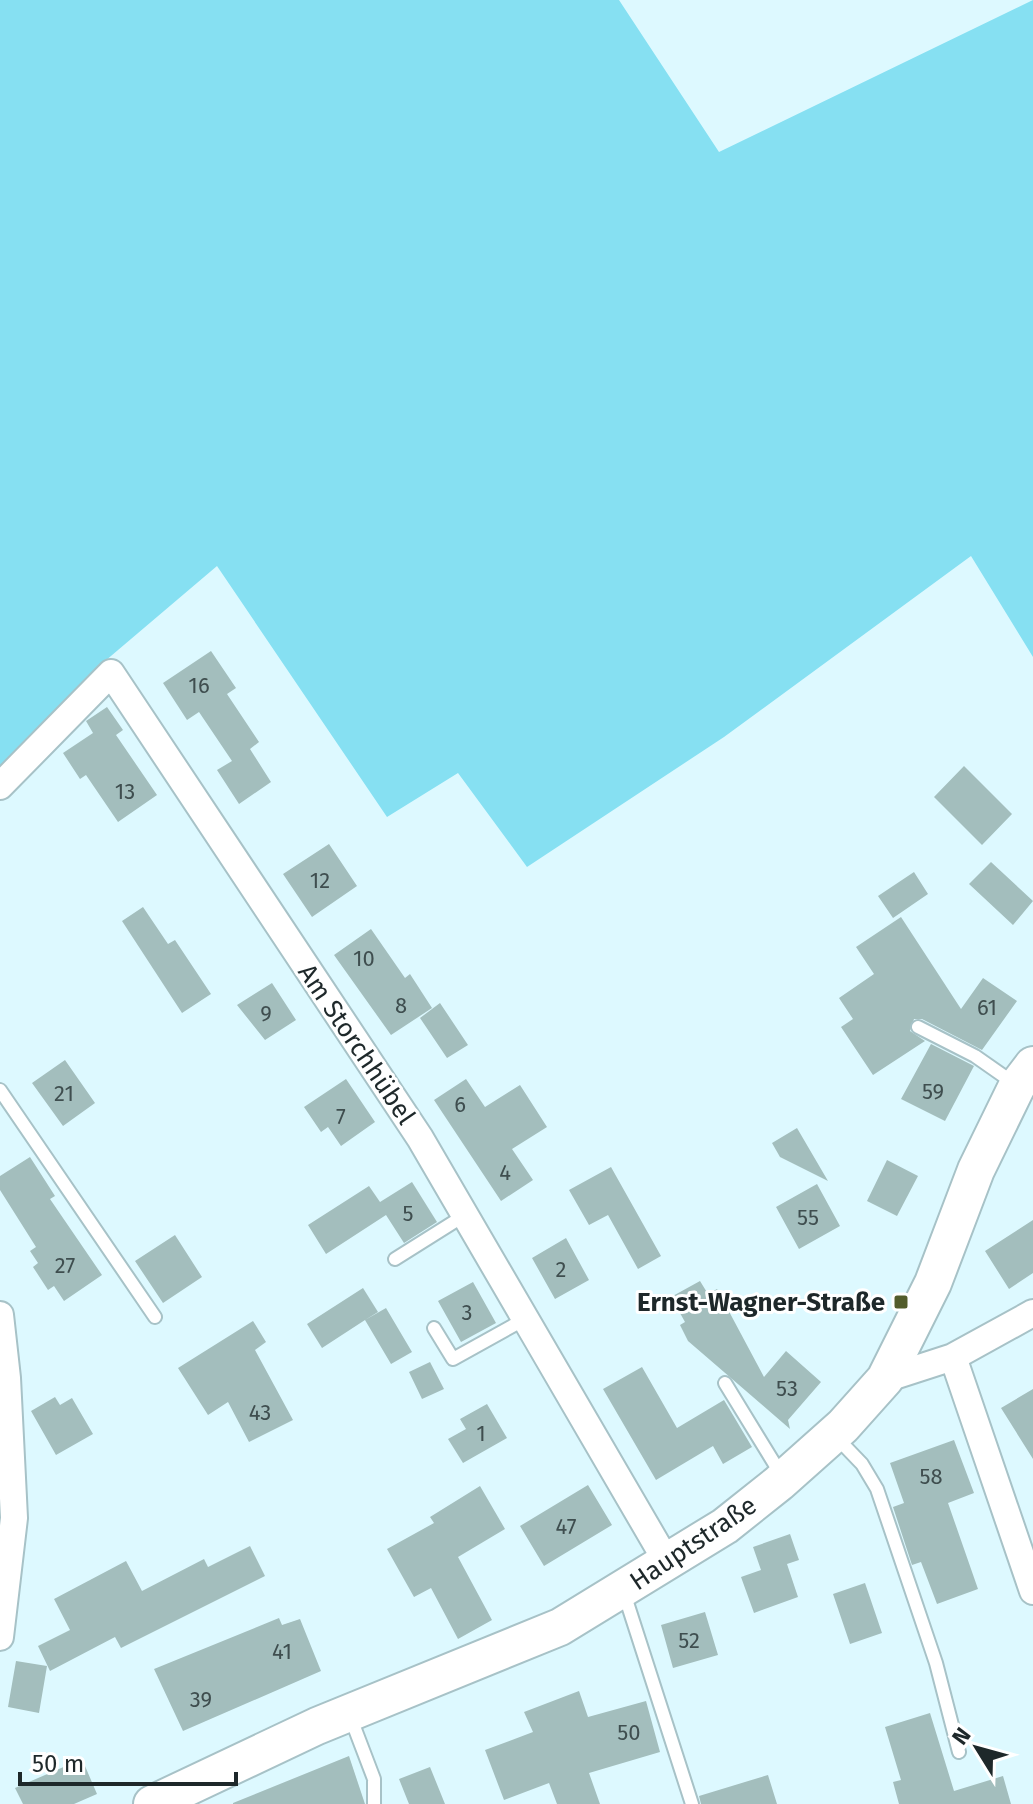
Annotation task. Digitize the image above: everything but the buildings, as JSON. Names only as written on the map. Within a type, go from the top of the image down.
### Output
[{"type":"street","name":"Am Storchhübel","points":[[0,786],[111,673],[420,1138],[667,1562]]},
{"type":"street","name":"Hauptstraße","points":[[152,1804],[349,1714],[560,1627],[725,1526],[784,1479],[834,1434],[885,1379],[933,1283],[976,1170],[1025,1076]]},
{"type":"street","points":[[885,1379],[953,1357],[1033,1313]]},
{"type":"street","points":[[0,1315],[7,1378],[14,1518],[0,1637]]},
{"type":"street","points":[[953,1357],[1033,1591]]},
{"type":"lane","points":[[918,1027],[975,1056],[1025,1076]]},
{"type":"lane","points":[[0,1090],[155,1317]]},
{"type":"lane","points":[[395,1259],[465,1215]]},
{"type":"lane","points":[[434,1328],[453,1359],[525,1319]]},
{"type":"lane","points":[[725,1383],[784,1479]]},
{"type":"lane","points":[[834,1434],[862,1464],[877,1489],[936,1663],[959,1752]]},
{"type":"lane","points":[[623,1590],[692,1804]]},
{"type":"lane","points":[[349,1714],[374,1779],[374,1804]]},
{"type":"shaded area","points":[[0,0],[619,0],[719,152],[1033,0],[1033,657],[971,556],[724,737],[527,867],[458,773],[387,817],[217,566],[98,667],[0,768]]},
{"type":"place","name":"Ernst-Wagner-Straße","points":[[901,1302]]}]
